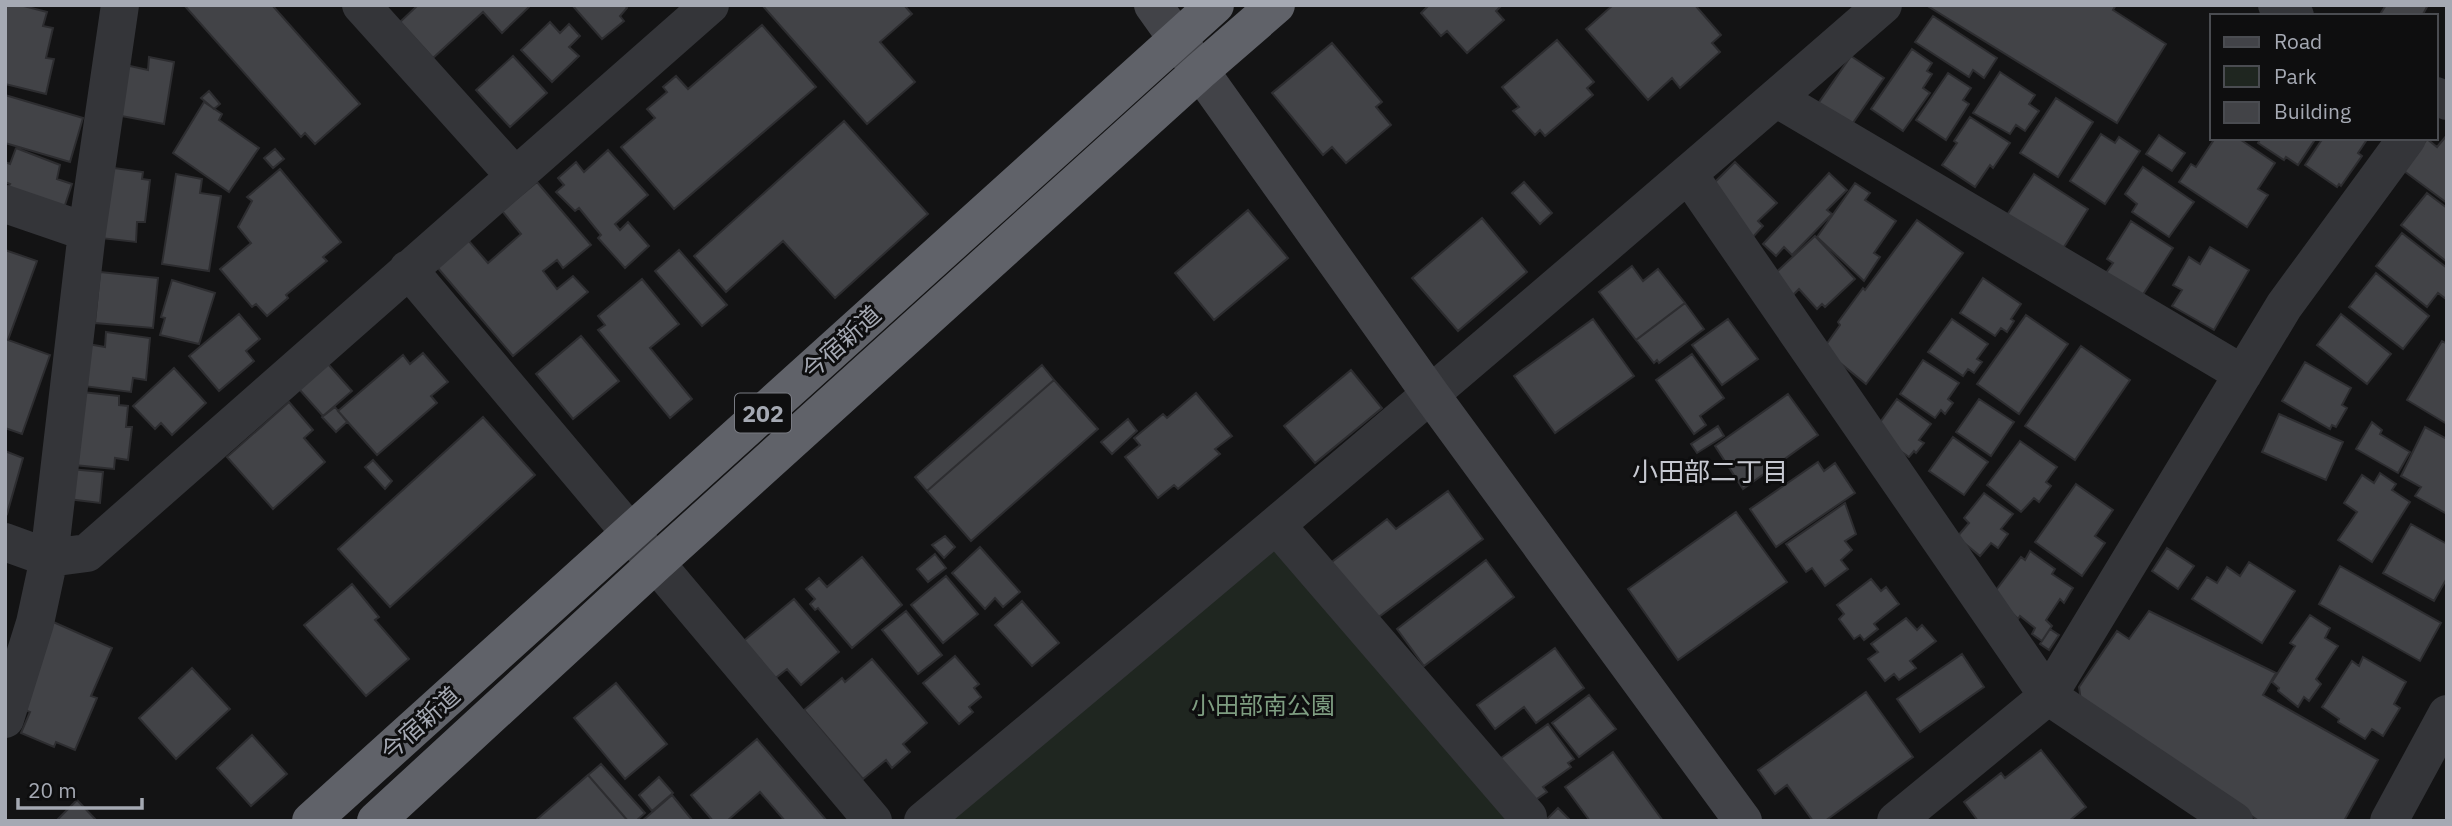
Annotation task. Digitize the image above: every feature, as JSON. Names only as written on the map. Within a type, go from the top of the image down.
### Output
[{"type":"highway","name":"今宿新道","points":[[312,821],[1215,5]]},
{"type":"highway","name":"今宿新道","points":[[376,821],[656,562],[1276,5]]},
{"type":"street","points":[[5,719],[50,558],[87,232],[120,5]]},
{"type":"street","points":[[361,5],[515,176]]},
{"type":"street","points":[[5,542],[50,558],[87,553],[710,5]]},
{"type":"street","points":[[1153,5],[1431,395],[1743,821]]},
{"type":"street","points":[[923,821],[1277,526],[1689,175],[1883,5]]},
{"type":"street","points":[[1776,98],[2243,374]]},
{"type":"street","points":[[1896,821],[2048,696],[2284,306],[2406,140]]},
{"type":"street","points":[[1689,175],[2048,696],[2234,821]]},
{"type":"street","points":[[5,204],[87,232]]},
{"type":"street","points":[[408,269],[873,821]]},
{"type":"street","points":[[1277,526],[1528,817],[1524,821]]},
{"type":"street","points":[[2389,821],[2447,714]]},
{"type":"green space","name":"小田部南公園","points":[[1276,543],[1510,814],[1502,821],[947,821]]},
{"type":"building","points":[[5,5],[20,5],[47,12],[43,26],[53,28],[46,58],[54,59],[46,94],[5,84]]},
{"type":"building","points":[[184,5],[272,5],[360,104],[315,144],[305,133],[301,137]]},
{"type":"building","points":[[418,5],[531,5],[502,33],[483,12],[433,58],[400,22]]},
{"type":"building","points":[[572,5],[625,5],[627,8],[620,16],[624,21],[602,39]]},
{"type":"building","points":[[762,5],[904,5],[912,14],[880,42],[915,82],[867,124]]},
{"type":"building","points":[[1429,5],[1502,5],[1496,11],[1504,20],[1467,53],[1447,31],[1441,36],[1421,13]]},
{"type":"building","points":[[1613,5],[1695,5],[1721,35],[1712,43],[1720,52],[1680,88],[1672,78],[1648,100],[1586,29]]},
{"type":"building","points":[[1926,5],[2116,5],[2113,10],[2166,44],[2117,123]]},
{"type":"building","points":[[2386,5],[2428,5],[2423,14],[2380,14]]},
{"type":"building","points":[[1933,16],[1997,58],[1984,78],[1973,70],[1969,77],[1915,42]]},
{"type":"building","points":[[550,22],[560,33],[569,24],[580,36],[569,47],[579,56],[552,82],[521,50]]},
{"type":"building","points":[[762,25],[816,87],[674,209],[621,147],[655,118],[647,109],[667,92],[663,87],[676,76],[688,89]]},
{"type":"building","points":[[1557,40],[1594,82],[1587,88],[1593,95],[1545,136],[1540,130],[1535,135],[1513,111],[1519,107],[1502,87]]},
{"type":"building","points":[[1332,43],[1382,102],[1376,107],[1391,125],[1346,163],[1332,147],[1323,155],[1272,93]]},
{"type":"building","points":[[1912,49],[1932,63],[1927,71],[1932,74],[1923,88],[1930,93],[1903,131],[1871,109]]},
{"type":"building","points":[[513,56],[547,93],[510,127],[476,90]]},
{"type":"building","points":[[1851,56],[1884,78],[1848,130],[1815,108]]},
{"type":"building","points":[[149,57],[174,62],[164,124],[116,115],[121,64],[148,70]]},
{"type":"building","points":[[2000,72],[2035,95],[2029,104],[2039,111],[2025,131],[2016,125],[2010,134],[1973,113]]},
{"type":"building","points":[[1948,73],[1971,88],[1963,100],[1969,104],[1946,140],[1916,120]]},
{"type":"building","points":[[209,91],[220,104],[214,109],[201,98]]},
{"type":"building","points":[[5,95],[83,118],[70,162],[5,143]]},
{"type":"building","points":[[2056,98],[2093,122],[2058,177],[2020,153]]},
{"type":"building","points":[[204,102],[222,114],[219,120],[259,148],[229,192],[173,153]]},
{"type":"building","points":[[1970,117],[2010,143],[1993,168],[1990,165],[1975,187],[1942,165]]},
{"type":"building","points":[[844,121],[928,214],[835,298],[783,241],[726,292],[694,256]]},
{"type":"building","points":[[2101,134],[2115,143],[2119,137],[2140,151],[2105,204],[2070,181]]},
{"type":"building","points":[[2159,135],[2185,153],[2172,171],[2146,154]]},
{"type":"building","points":[[2447,135],[2447,203],[2404,171],[2426,140],[2437,147]]},
{"type":"building","points":[[2214,140],[2241,140],[2275,163],[2258,189],[2268,195],[2247,227],[2179,182],[2191,164],[2196,167]]},
{"type":"building","points":[[2260,140],[2315,140],[2298,165],[2286,157],[2284,160],[2258,143]]},
{"type":"building","points":[[2322,140],[2367,140],[2358,153],[2362,156],[2341,186],[2339,184],[2337,187],[2305,165]]},
{"type":"building","points":[[16,148],[60,165],[57,179],[72,184],[60,220],[5,192],[10,184],[5,182],[5,162],[10,164]]},
{"type":"building","points":[[275,149],[284,159],[273,168],[264,158]]},
{"type":"building","points":[[608,150],[648,195],[615,224],[620,230],[628,222],[649,246],[625,268],[598,238],[601,235],[579,208],[575,211],[556,192],[564,185],[558,178],[576,162],[584,172]]},
{"type":"building","points":[[1735,162],[1777,203],[1758,221],[1763,226],[1752,238],[1715,182]]},
{"type":"building","points":[[2143,167],[2194,202],[2169,237],[2132,212],[2137,204],[2125,194]]},
{"type":"building","points":[[114,168],[143,172],[142,179],[150,180],[145,222],[137,222],[136,242],[100,238]]},
{"type":"building","points":[[280,169],[341,242],[323,257],[327,261],[286,295],[288,298],[267,316],[256,304],[252,307],[220,269],[251,243],[238,227],[252,201],[247,197]]},
{"type":"building","points":[[1829,173],[1847,190],[1827,210],[1832,214],[1792,255],[1784,247],[1776,256],[1763,244]]},
{"type":"building","points":[[176,174],[202,179],[200,193],[221,196],[209,271],[162,264]]},
{"type":"building","points":[[2034,174],[2088,209],[2062,250],[2007,215]]},
{"type":"building","points":[[537,182],[591,245],[563,268],[557,260],[543,271],[557,289],[573,276],[588,292],[513,356],[437,267],[468,240],[488,263],[521,234],[502,211]]},
{"type":"building","points":[[1524,182],[1552,213],[1540,224],[1512,193]]},
{"type":"building","points":[[1855,183],[1870,193],[1865,200],[1896,221],[1874,253],[1880,257],[1864,281],[1817,237]]},
{"type":"building","points":[[2427,193],[2447,208],[2447,262],[2401,225]]},
{"type":"building","points":[[1248,210],[1288,258],[1214,320],[1175,273]]},
{"type":"building","points":[[1482,218],[1527,272],[1458,331],[1412,278]]},
{"type":"building","points":[[1917,220],[1963,253],[1866,384],[1823,349],[1840,325],[1838,322]]},
{"type":"building","points":[[2131,221],[2173,248],[2142,296],[2106,273],[2113,263],[2107,259]]},
{"type":"building","points":[[2402,233],[2447,268],[2446,299],[2438,293],[2427,307],[2376,266]]},
{"type":"building","points":[[1815,236],[1855,279],[1825,307],[1822,304],[1817,309],[1799,289],[1789,299],[1770,278]]},
{"type":"building","points":[[2210,247],[2249,270],[2214,330],[2172,306],[2182,290],[2173,285],[2189,257],[2200,264]]},
{"type":"building","points":[[5,250],[37,261],[8,340],[50,355],[22,434],[5,428]]},
{"type":"building","points":[[679,250],[727,305],[702,326],[655,271]]},
{"type":"building","points":[[1632,266],[1643,281],[1658,269],[1685,303],[1636,340],[1599,292]]},
{"type":"building","points":[[100,272],[158,278],[153,328],[95,323]]},
{"type":"building","points":[[2376,273],[2429,316],[2403,349],[2349,307]]},
{"type":"building","points":[[1983,278],[2021,304],[2011,319],[2014,321],[2007,332],[2001,328],[1995,336],[1960,313]]},
{"type":"building","points":[[642,279],[679,324],[650,348],[692,399],[670,418],[598,330],[605,325],[598,316]]},
{"type":"building","points":[[172,280],[215,293],[199,344],[160,335],[165,318],[161,317]]},
{"type":"building","points":[[1685,303],[1704,329],[1659,363],[1657,360],[1654,363],[1636,340]]},
{"type":"building","points":[[239,314],[260,339],[246,351],[254,361],[219,391],[189,356]]},
{"type":"building","points":[[2341,314],[2391,354],[2367,384],[2317,345]]},
{"type":"building","points":[[2026,315],[2068,344],[2019,414],[1977,384]]},
{"type":"building","points":[[1593,319],[1634,376],[1555,433],[1514,376]]},
{"type":"building","points":[[1728,319],[1758,359],[1722,385],[1692,345]]},
{"type":"building","points":[[1952,319],[1988,344],[1977,359],[1982,362],[1974,373],[1968,369],[1963,376],[1928,352]]},
{"type":"building","points":[[106,332],[150,338],[146,380],[133,378],[131,392],[83,386],[88,344],[105,347]]},
{"type":"building","points":[[581,336],[619,381],[573,419],[536,374]]},
{"type":"building","points":[[2442,341],[2447,344],[2447,424],[2407,400]]},
{"type":"building","points":[[2081,346],[2130,380],[2075,460],[2025,426]]},
{"type":"building","points":[[423,353],[448,382],[431,396],[437,403],[377,455],[338,411],[403,355],[410,364]]},
{"type":"building","points":[[1692,354],[1724,398],[1700,416],[1706,425],[1694,434],[1656,380]]},
{"type":"building","points":[[1923,360],[1959,383],[1948,399],[1953,403],[1945,414],[1941,410],[1935,418],[1900,394]]},
{"type":"building","points":[[2305,362],[2351,388],[2342,405],[2347,408],[2336,427],[2332,425],[2330,429],[2282,401]]},
{"type":"building","points":[[328,364],[352,391],[323,416],[299,389]]},
{"type":"building","points":[[1042,365],[1054,380],[927,491],[915,477]]},
{"type":"building","points":[[174,368],[206,403],[172,435],[161,423],[155,429],[133,406]]},
{"type":"building","points":[[1351,370],[1382,408],[1315,463],[1284,426]]},
{"type":"building","points":[[1054,380],[1098,429],[971,541],[927,491]]},
{"type":"building","points":[[82,392],[119,396],[119,405],[128,406],[126,427],[132,427],[128,460],[115,458],[114,469],[74,465]]},
{"type":"building","points":[[1196,393],[1232,436],[1215,449],[1220,454],[1178,489],[1174,485],[1158,498],[1125,457],[1140,445],[1134,438],[1163,414],[1167,418]]},
{"type":"building","points":[[1788,394],[1818,435],[1743,489],[1715,446]]},
{"type":"building","points":[[1897,399],[1931,424],[1919,440],[1924,443],[1909,457],[1873,432]]},
{"type":"building","points":[[1979,399],[2014,422],[1991,456],[1956,432]]},
{"type":"building","points":[[289,402],[313,430],[304,438],[325,462],[273,509],[227,457]]},
{"type":"building","points":[[335,407],[347,422],[336,432],[322,417]]},
{"type":"building","points":[[2279,414],[2343,442],[2326,480],[2262,452]]},
{"type":"building","points":[[483,417],[535,475],[390,607],[338,549]]},
{"type":"building","points":[[1128,419],[1137,431],[1112,454],[1101,442]]},
{"type":"building","points":[[2372,422],[2382,430],[2380,434],[2410,452],[2398,473],[2356,449]]},
{"type":"building","points":[[1718,426],[1724,436],[1697,453],[1691,444]]},
{"type":"building","points":[[2425,427],[2447,439],[2447,514],[2415,496],[2421,487],[2401,476]]},
{"type":"building","points":[[1953,437],[1988,462],[1964,495],[1929,471]]},
{"type":"building","points":[[2020,441],[2057,467],[2046,482],[2051,486],[2039,502],[2034,498],[2021,512],[1987,485]]},
{"type":"building","points":[[5,451],[23,458],[7,514],[5,513]]},
{"type":"building","points":[[373,460],[392,481],[385,489],[365,467]]},
{"type":"building","points":[[1818,462],[1824,471],[1835,463],[1855,493],[1776,547],[1750,509]]},
{"type":"building","points":[[70,469],[103,472],[100,503],[68,499]]},
{"type":"building","points":[[2380,473],[2396,484],[2392,490],[2410,502],[2372,562],[2338,540],[2357,512],[2344,503],[2362,475],[2374,483]]},
{"type":"building","points":[[2076,484],[2113,510],[2095,536],[2105,543],[2082,576],[2035,542]]},
{"type":"building","points":[[1448,491],[1483,539],[1372,622],[1328,565],[1387,519],[1396,529]]},
{"type":"building","points":[[1984,493],[2013,514],[2001,529],[2008,534],[1998,548],[1991,543],[1980,556],[1957,537],[1969,523],[1964,518]]},
{"type":"building","points":[[1845,503],[1856,534],[1845,541],[1852,550],[1841,560],[1848,569],[1825,586],[1812,568],[1806,572],[1786,544]]},
{"type":"building","points":[[1736,512],[1787,582],[1678,660],[1628,589]]},
{"type":"building","points":[[2411,524],[2447,544],[2447,578],[2434,601],[2383,573]]},
{"type":"building","points":[[945,536],[955,547],[944,558],[932,545]]},
{"type":"building","points":[[980,547],[1020,592],[1003,607],[995,598],[985,609],[952,573]]},
{"type":"building","points":[[2167,548],[2194,566],[2178,589],[2152,571]]},
{"type":"building","points":[[2030,551],[2055,569],[2052,574],[2073,588],[2064,603],[2060,599],[2046,620],[2052,626],[2042,641],[2032,634],[2035,628],[2020,616],[2018,619],[1993,594],[2021,557],[2025,560]]},
{"type":"building","points":[[935,554],[946,568],[928,582],[917,569]]},
{"type":"building","points":[[862,557],[902,605],[852,648],[818,608],[815,610],[810,604],[815,599],[806,589],[819,578],[827,587]]},
{"type":"building","points":[[1486,560],[1514,597],[1424,666],[1397,629]]},
{"type":"building","points":[[2249,562],[2295,591],[2262,643],[2192,599],[2207,577],[2217,583],[2227,567],[2240,576]]},
{"type":"building","points":[[2340,566],[2441,623],[2420,661],[2319,604]]},
{"type":"building","points":[[946,576],[978,614],[943,643],[911,605]]},
{"type":"building","points":[[1871,579],[1881,591],[1886,587],[1899,604],[1874,624],[1878,629],[1864,640],[1860,635],[1854,639],[1839,619],[1844,614],[1837,605]]},
{"type":"building","points":[[352,584],[379,617],[375,620],[409,659],[366,696],[304,625]]},
{"type":"building","points":[[794,599],[839,652],[801,685],[787,669],[773,680],[741,643]]},
{"type":"building","points":[[1022,601],[1059,643],[1032,666],[995,625]]},
{"type":"building","points":[[906,611],[942,655],[918,674],[882,630]]},
{"type":"building","points":[[2149,611],[2276,673],[2263,695],[2378,760],[2344,821],[2259,821],[2081,701],[2079,687],[2117,631],[2129,639]]},
{"type":"building","points":[[2310,615],[2330,628],[2325,638],[2338,646],[2316,679],[2321,684],[2309,701],[2304,697],[2298,707],[2278,691],[2279,688],[2272,682],[2295,646],[2290,643]]},
{"type":"building","points":[[1906,618],[1917,630],[1922,625],[1936,641],[1910,661],[1916,668],[1899,680],[1894,674],[1885,681],[1868,659],[1878,652],[1871,644]]},
{"type":"building","points":[[51,621],[112,648],[91,696],[97,698],[75,750],[56,742],[54,747],[21,733],[30,712],[20,708]]},
{"type":"building","points":[[2050,629],[2059,635],[2049,650],[2040,644]]},
{"type":"building","points":[[1555,648],[1584,688],[1536,723],[1524,707],[1495,729],[1477,705]]},
{"type":"building","points":[[1962,654],[1984,687],[1920,732],[1897,699]]},
{"type":"building","points":[[955,656],[979,684],[974,688],[981,697],[969,707],[973,712],[959,724],[923,683]]},
{"type":"building","points":[[2363,657],[2406,682],[2394,704],[2400,708],[2383,736],[2372,729],[2365,739],[2338,722],[2339,719],[2322,707],[2352,661],[2359,666]]},
{"type":"building","points":[[872,659],[927,723],[903,744],[910,752],[892,768],[886,760],[863,779],[804,710],[842,678],[845,682]]},
{"type":"building","points":[[192,668],[230,709],[176,759],[139,718]]},
{"type":"building","points":[[616,683],[667,744],[625,779],[574,718]]},
{"type":"building","points":[[1866,692],[1913,757],[1825,821],[1813,821],[1787,785],[1775,794],[1758,770]]},
{"type":"building","points":[[1589,695],[1616,729],[1579,757],[1552,723]]},
{"type":"building","points":[[1548,724],[1574,759],[1568,763],[1571,767],[1543,787],[1547,792],[1525,807],[1494,763]]},
{"type":"building","points":[[252,735],[287,774],[251,806],[217,768]]},
{"type":"building","points":[[757,739],[827,821],[785,821],[760,792],[727,821],[713,821],[691,795]]},
{"type":"building","points":[[2041,750],[2086,807],[2069,821],[1978,821],[1964,802],[2001,773],[2005,778]]},
{"type":"building","points":[[1613,752],[1663,821],[1590,821],[1565,787]]},
{"type":"building","points":[[601,764],[645,813],[636,821],[628,821],[588,775]]},
{"type":"building","points":[[588,775],[628,821],[535,821]]},
{"type":"building","points":[[659,777],[673,793],[652,811],[639,795]]},
{"type":"building","points":[[672,795],[693,821],[642,821]]},
{"type":"building","points":[[77,800],[97,821],[56,821]]},
{"type":"building","points":[[1558,808],[1571,821],[1545,821]]},
{"type":"district","name":"小田部二丁目","points":[[1710,471]]}]
